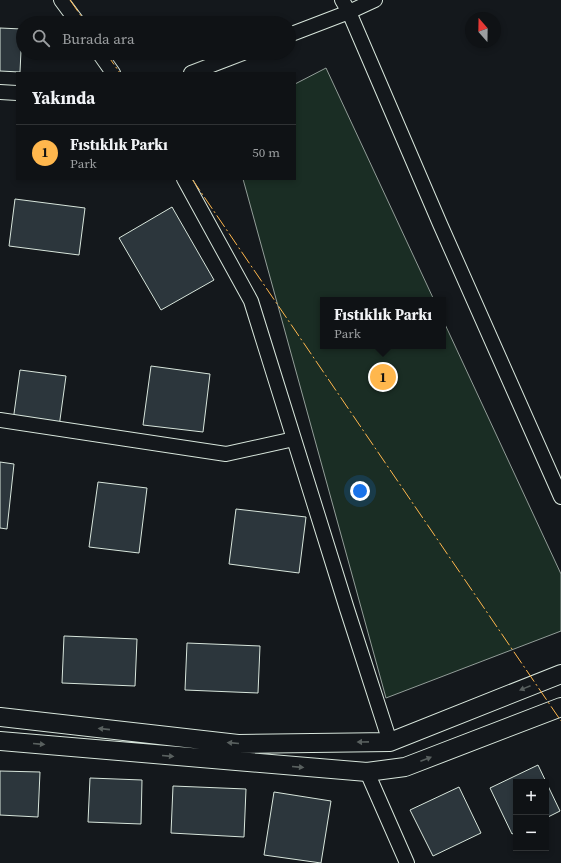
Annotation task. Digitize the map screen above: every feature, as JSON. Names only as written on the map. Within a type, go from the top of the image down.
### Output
[{"type":"street","points":[[61,0],[73,16]]},
{"type":"street","points":[[296,31],[345,6],[375,0]]},
{"type":"street","points":[[345,6],[437,217],[558,482],[561,497]]},
{"type":"street","points":[[104,60],[112,72]]},
{"type":"street","points":[[194,72],[225,60]]},
{"type":"street","points":[[0,92],[16,93]]},
{"type":"street","points":[[185,180],[251,301],[390,742]]},
{"type":"street","points":[[0,420],[226,454],[294,439]]},
{"type":"street","points":[[0,717],[238,744],[390,742],[561,674]]},
{"type":"street","points":[[0,741],[367,772],[405,766],[561,707]]},
{"type":"street","points":[[367,772],[407,863]]},
{"type":"green space","points":[[326,68],[433,297],[320,297],[320,349],[446,349],[446,326],[561,574],[561,631],[386,698],[243,180],[296,180],[296,83]]},
{"type":"building","points":[[0,28],[16,29],[16,60],[21,60],[20,72],[0,71]]},
{"type":"building","points":[[15,199],[85,208],[79,255],[9,246]]},
{"type":"building","points":[[172,207],[214,280],[161,310],[119,238]]},
{"type":"building","points":[[151,366],[210,374],[203,432],[143,425]]},
{"type":"building","points":[[20,370],[66,376],[59,427],[13,421]]},
{"type":"building","points":[[0,462],[14,464],[7,529],[0,528]]},
{"type":"building","points":[[98,482],[147,488],[139,553],[89,547]]},
{"type":"building","points":[[236,509],[306,517],[299,573],[229,564]]},
{"type":"building","points":[[64,636],[137,639],[135,686],[62,683]]},
{"type":"building","points":[[187,643],[260,646],[258,693],[185,690]]},
{"type":"building","points":[[538,765],[545,779],[513,779],[512,834],[490,788]]},
{"type":"building","points":[[0,771],[40,772],[38,817],[0,815]]},
{"type":"building","points":[[90,778],[142,780],[141,824],[88,822]]},
{"type":"building","points":[[173,786],[246,789],[244,837],[171,833]]},
{"type":"building","points":[[459,787],[481,833],[433,856],[410,810]]},
{"type":"building","points":[[549,788],[560,811],[549,816]]},
{"type":"building","points":[[274,792],[331,801],[321,863],[264,855]]},
{"type":"power","points":[[70,0],[81,16]]},
{"type":"power","points":[[111,60],[119,72]]},
{"type":"power","points":[[193,180],[561,721]]},
{"type":"place","name":"Fıstıklık Parkı","points":[[383,377]]}]
